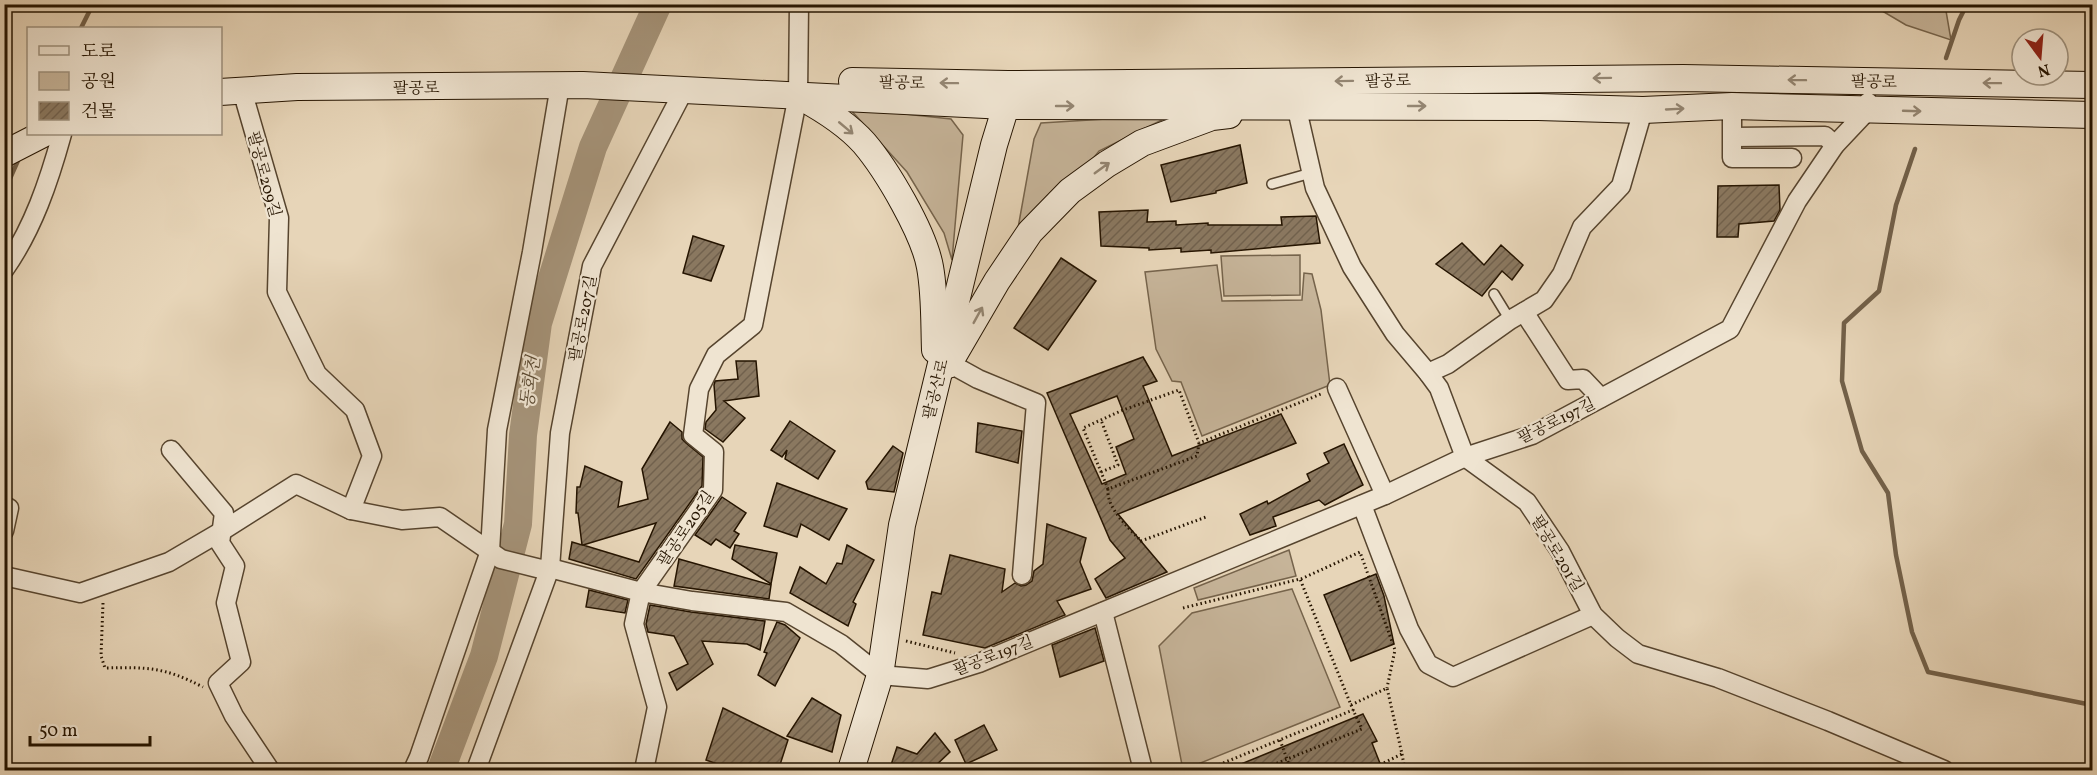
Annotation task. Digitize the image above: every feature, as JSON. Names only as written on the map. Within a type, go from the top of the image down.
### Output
[{"type":"main road","name":"팔공로","points":[[1007,95],[1683,78],[2092,84]]},
{"type":"main road","name":"팔공로","points":[[231,91],[297,87],[572,85],[684,90],[798,87],[1296,105],[1643,110],[1732,106],[2092,116]]},
{"type":"main road","points":[[798,87],[863,142],[907,210],[921,238],[930,267],[943,373]]},
{"type":"main road","name":"팔공산로","points":[[851,771],[880,675],[902,525],[943,373],[1007,95]]},
{"type":"main road","points":[[943,373],[997,281],[1030,232],[1070,191],[1142,142],[1212,117],[1296,105]]},
{"type":"main road","points":[[4,154],[41,135]]},
{"type":"street","points":[[798,87],[799,4]]},
{"type":"street","points":[[1868,110],[1869,81]]},
{"type":"street","points":[[413,771],[496,555],[497,430],[532,252],[572,85]]},
{"type":"street","name":"팔공로205길","points":[[644,771],[657,707],[634,624],[641,592],[713,490],[714,452],[693,435],[699,389],[716,356],[753,325],[798,87]]},
{"type":"street","name":"팔공로207길","points":[[476,771],[545,568],[560,433],[592,266],[684,90]]},
{"type":"street","name":"팔공로209길","points":[[231,91],[279,218],[277,292],[317,374],[355,410],[372,456],[351,510]]},
{"type":"street","points":[[1296,105],[1315,188],[1352,267],[1395,334],[1439,388],[1465,457]]},
{"type":"street","points":[[1732,106],[1732,158],[1792,158]]},
{"type":"street","points":[[1428,373],[1448,364],[1544,300],[1562,274],[1582,226],[1621,186],[1643,110]]},
{"type":"street","name":"팔공로197길","points":[[880,675],[928,679],[986,660],[1362,505],[1465,457],[1532,435],[1730,329],[1797,201],[1835,145],[1868,110]]},
{"type":"street","points":[[4,270],[16,253],[48,184],[62,135]]},
{"type":"street","points":[[1733,137],[1825,135],[1835,145]]},
{"type":"street","points":[[1517,316],[1568,380],[1582,379],[1601,398]]},
{"type":"street","points":[[943,373],[978,379],[1035,403],[1022,575]]},
{"type":"street","points":[[1337,388],[1385,495]]},
{"type":"street","points":[[171,450],[225,513],[220,543],[235,566],[226,603],[242,662],[222,691],[234,716],[270,771]]},
{"type":"street","name":"팔공로201길","points":[[1465,457],[1527,502],[1560,551],[1593,615],[1638,654],[1718,678],[1828,721],[1944,771]]},
{"type":"street","points":[[4,576],[80,593],[169,562],[296,484],[351,510],[402,520],[441,518],[496,555],[545,568],[641,592],[692,601],[786,612],[841,644],[880,675]]},
{"type":"street","points":[[1362,505],[1409,629],[1428,664],[1453,677],[1593,615]]},
{"type":"street","points":[[4,506],[9,508],[4,531]]},
{"type":"street","points":[[1103,612],[1143,771]]},
{"type":"lane","points":[[1272,184],[1311,173]]},
{"type":"lane","points":[[1494,294],[1517,316]]},
{"type":"path","points":[[1199,443],[1337,388]]},
{"type":"path","points":[[1108,489],[1197,456],[1199,443],[1179,390],[1123,410],[1083,428],[1108,489],[1107,495],[1116,512],[1140,541],[1206,517]]},
{"type":"path","points":[[1101,420],[1118,465],[1101,472]]},
{"type":"path","points":[[1183,608],[1300,579],[1360,552],[1395,650],[1387,688],[1405,771]]},
{"type":"path","points":[[1260,771],[1362,729],[1300,579]]},
{"type":"path","points":[[102,585],[104,610],[101,657],[105,668],[146,667],[179,675],[222,691]]},
{"type":"path","points":[[886,636],[986,660]]},
{"type":"path","points":[[1351,705],[1387,688]]},
{"type":"path","points":[[1206,771],[1353,710]]},
{"type":"path","points":[[1280,740],[1291,771]]},
{"type":"path","points":[[1369,771],[1402,754]]},
{"type":"green space","points":[[1872,5],[1945,5],[1951,40],[1906,25]]},
{"type":"green space","points":[[849,108],[951,119],[963,135],[952,260],[944,233],[907,172]]},
{"type":"green space","points":[[1172,115],[1099,151],[1050,212],[1018,228],[1034,139],[1041,123]]},
{"type":"green space","points":[[1300,255],[1300,295],[1224,296],[1221,256]]},
{"type":"green space","points":[[1217,265],[1222,301],[1302,300],[1304,273],[1312,274],[1321,310],[1330,385],[1202,436],[1181,382],[1172,381],[1156,349],[1145,272]]},
{"type":"green space","points":[[1289,550],[1296,576],[1198,600],[1194,588]]},
{"type":"green space","points":[[1292,589],[1340,707],[1183,770],[1159,646],[1192,613]]},
{"type":"building","points":[[1240,145],[1247,183],[1216,191],[1216,193],[1171,202],[1161,165]]},
{"type":"building","points":[[1779,185],[1780,210],[1774,221],[1739,224],[1738,237],[1717,237],[1718,186]]},
{"type":"building","points":[[1148,210],[1147,222],[1176,221],[1176,225],[1208,223],[1208,225],[1282,225],[1281,217],[1316,216],[1320,243],[1211,253],[1211,250],[1181,252],[1181,248],[1149,250],[1149,248],[1101,246],[1099,212]]},
{"type":"building","points":[[693,236],[724,246],[711,281],[683,273]]},
{"type":"building","points":[[1462,243],[1484,265],[1501,245],[1523,265],[1512,280],[1502,271],[1482,296],[1436,264]]},
{"type":"building","points":[[1061,258],[1096,281],[1048,350],[1014,328]]},
{"type":"building","points":[[1143,357],[1157,381],[1143,386],[1172,456],[1281,414],[1296,443],[1118,514],[1167,572],[1106,598],[1095,579],[1125,558],[1110,540],[1047,393]],"holes":[[[1117,396],[1134,439],[1116,447],[1126,474],[1102,484],[1070,414]]]},
{"type":"building","points":[[736,361],[756,361],[759,396],[724,401],[745,418],[723,442],[705,429],[706,422],[716,410],[715,381],[738,379]]},
{"type":"building","points":[[790,421],[835,451],[818,479],[785,459],[787,450],[782,457],[771,450]]},
{"type":"building","points":[[670,422],[682,432],[682,439],[703,457],[702,486],[636,579],[569,559],[572,542],[582,545],[578,513],[576,513],[577,487],[580,487],[585,466],[622,482],[618,507],[648,499],[642,469]],"holes":[[[656,523],[639,562],[583,545]]]},
{"type":"building","points":[[978,423],[1022,431],[1018,463],[976,452]]},
{"type":"building","points":[[1344,444],[1363,485],[1325,505],[1319,500],[1273,517],[1276,526],[1250,535],[1240,514],[1267,501],[1268,504],[1310,481],[1307,474],[1329,463],[1324,453]]},
{"type":"building","points":[[893,446],[903,453],[894,492],[868,489],[866,482]]},
{"type":"building","points":[[777,483],[847,509],[829,540],[801,524],[797,537],[764,526]]},
{"type":"building","points":[[722,497],[746,513],[734,531],[739,534],[730,548],[716,539],[711,545],[695,535]]},
{"type":"building","points":[[1047,524],[1086,538],[1080,562],[1091,589],[1057,601],[1065,615],[985,648],[923,635],[932,592],[941,594],[950,555],[1005,569],[1002,592],[1015,583],[1021,586],[1026,585],[1032,581],[1034,571],[1043,564]]},
{"type":"building","points":[[735,545],[777,553],[771,584],[732,559]]},
{"type":"building","points":[[847,545],[874,560],[853,602],[856,604],[848,626],[790,593],[800,567],[826,584],[837,563],[842,564]]},
{"type":"building","points":[[679,559],[771,585],[769,599],[674,586]]},
{"type":"building","points":[[1376,574],[1384,596],[1394,644],[1351,661],[1324,595]]},
{"type":"building","points":[[589,590],[628,600],[625,613],[586,607]]},
{"type":"building","points":[[650,605],[765,621],[760,650],[747,644],[702,641],[713,664],[677,690],[669,673],[688,664],[674,636],[648,632],[646,624]]},
{"type":"building","points":[[777,622],[785,625],[800,638],[775,686],[758,675],[767,653],[764,652]]},
{"type":"building","points":[[1095,628],[1104,661],[1060,677],[1052,645]]},
{"type":"building","points":[[812,698],[841,715],[832,752],[787,736]]},
{"type":"building","points":[[723,708],[788,740],[778,771],[737,771],[706,760]]},
{"type":"building","points":[[1363,714],[1377,741],[1372,743],[1383,771],[1224,771]]},
{"type":"building","points":[[984,725],[997,750],[966,764],[955,740]]},
{"type":"building","points":[[935,733],[950,752],[930,771],[889,771],[897,747],[917,754]]},
{"type":"waterway","points":[[82,27],[93,4]]},
{"type":"waterway","name":"동화천","points":[[441,770],[484,656],[518,524],[523,435],[538,323],[593,147],[658,4]]},
{"type":"waterway","points":[[1946,58],[1967,4]]},
{"type":"waterway","points":[[1915,149],[1896,205],[1879,291],[1844,323],[1842,381],[1862,451],[1888,493],[1896,555],[1912,632],[1928,672],[2092,705]]},
{"type":"waterway","points":[[4,192],[20,156]]}]
